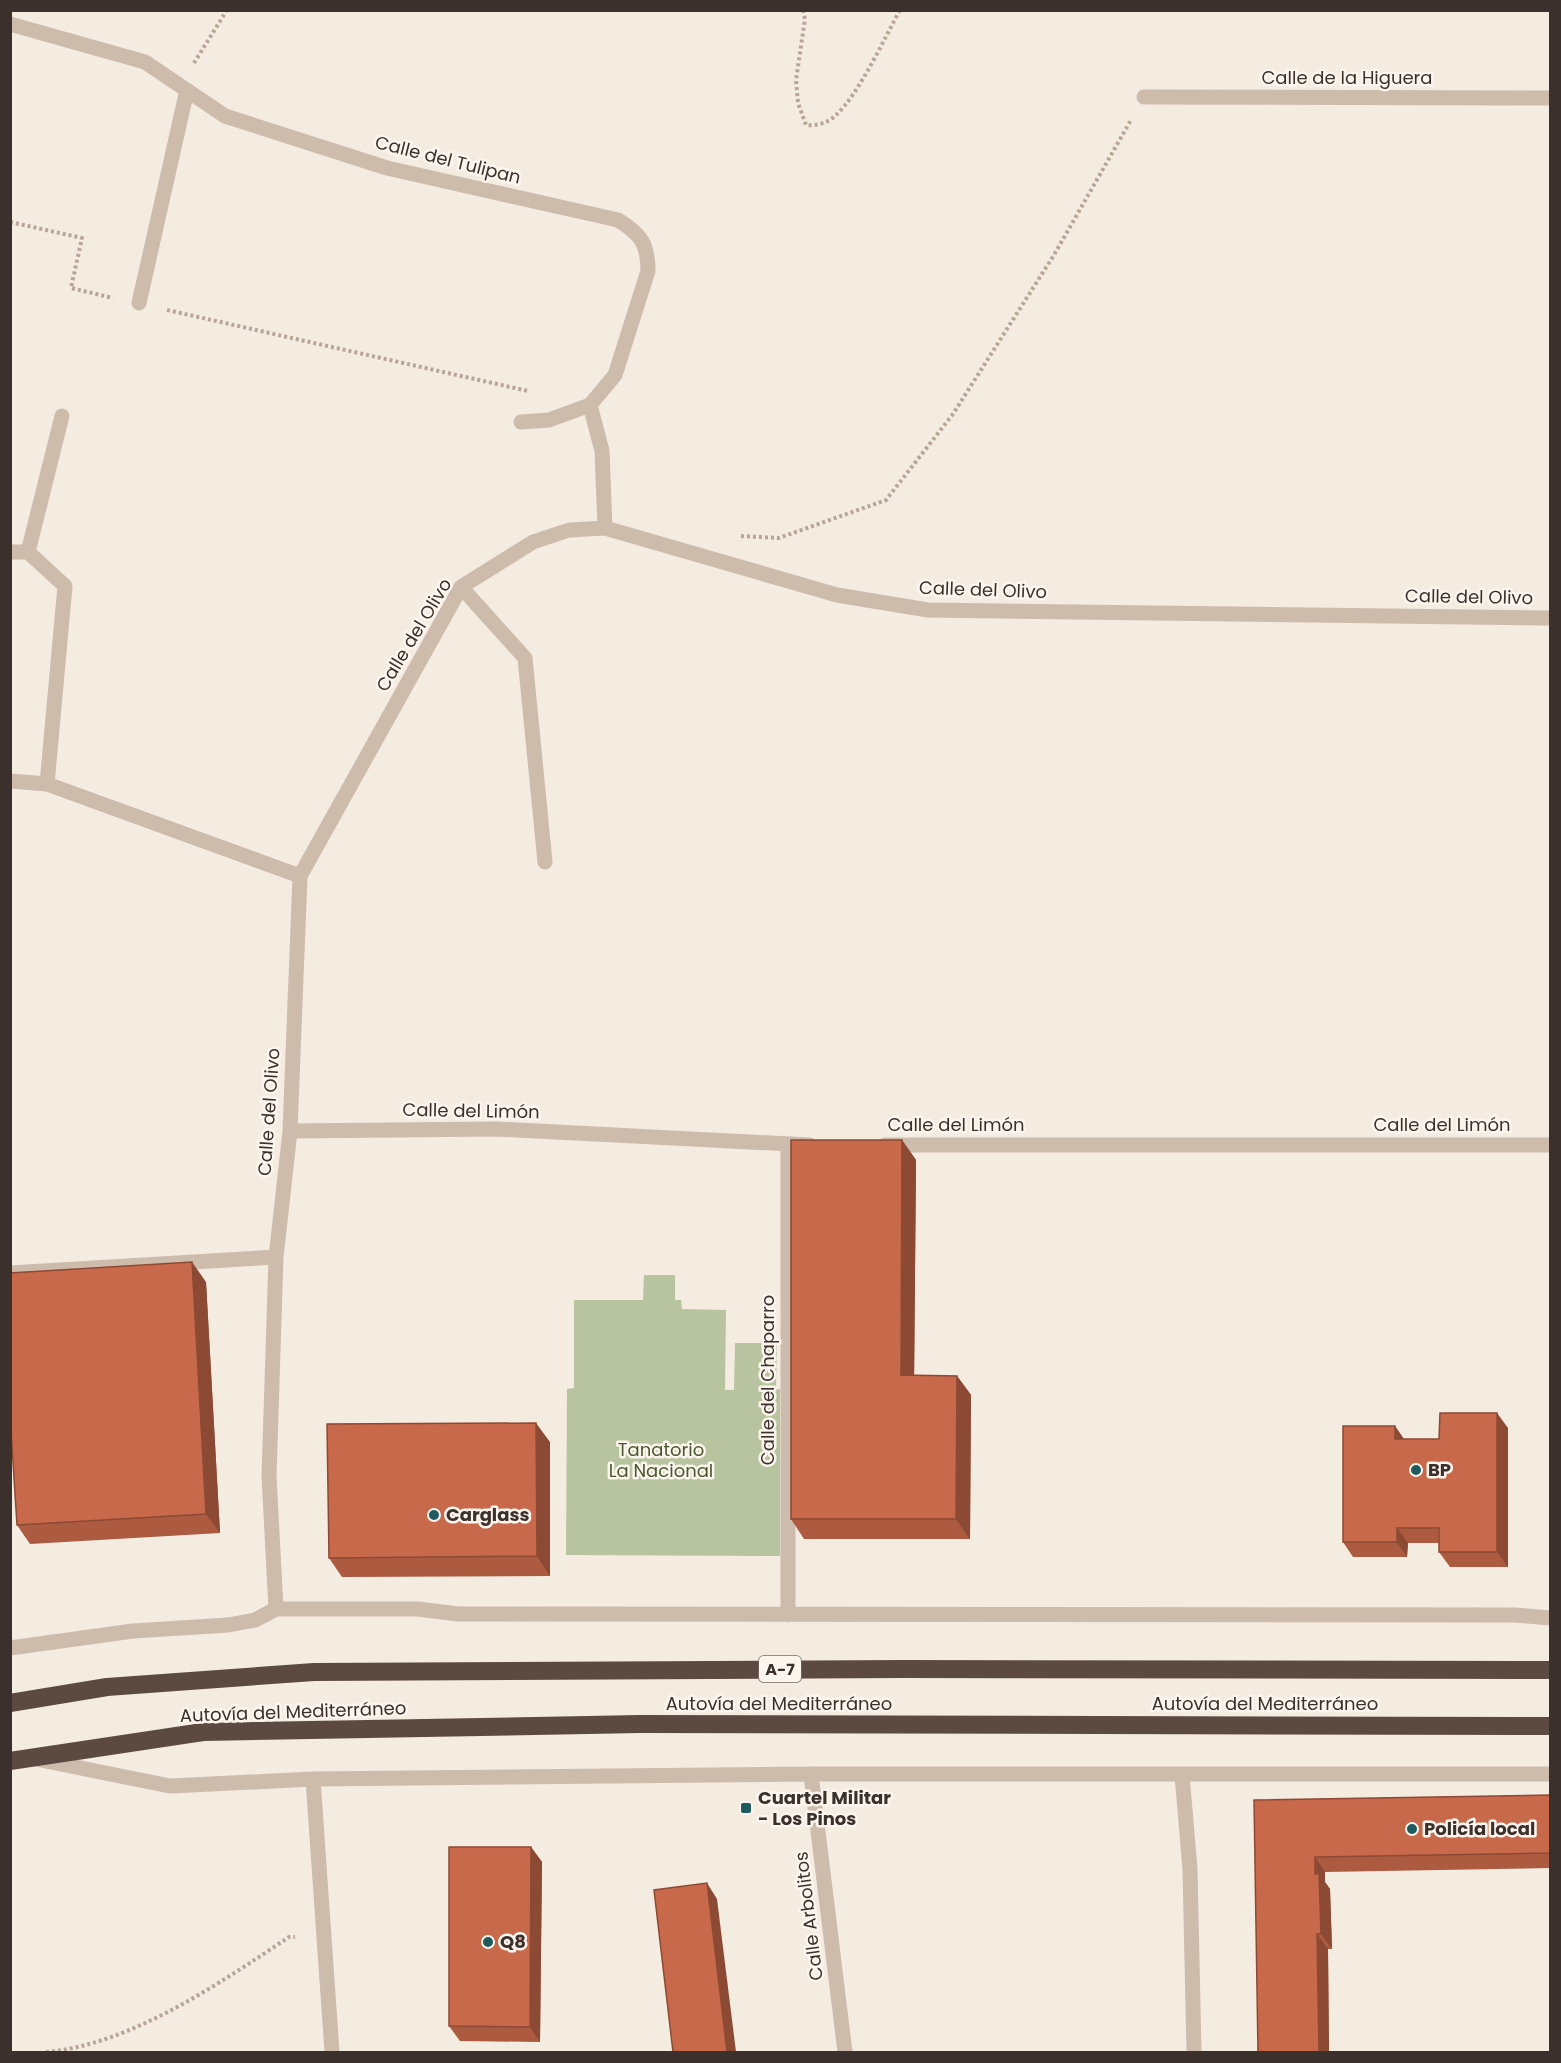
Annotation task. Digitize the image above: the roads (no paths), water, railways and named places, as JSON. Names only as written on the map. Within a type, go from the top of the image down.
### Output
[{"type":"highway","name":"Autovía del Mediterráneo","points":[[10,1703],[107,1687],[314,1672],[856,1669],[1551,1670]]},
{"type":"highway","name":"Autovía del Mediterráneo","points":[[19,1759],[215,1732],[640,1725],[1551,1726]]},
{"type":"street","name":"Calle del Tulipan","points":[[10,24],[145,62],[225,116],[387,168],[618,220],[632,228],[642,240],[648,255],[648,271],[615,375],[590,405]]},
{"type":"street","points":[[139,303],[187,90]]},
{"type":"street","name":"Calle de la Higuera","points":[[1144,97],[1551,98]]},
{"type":"street","points":[[521,422],[549,420],[590,405],[602,451],[605,528]]},
{"type":"street","points":[[28,552],[62,416]]},
{"type":"street","name":"Calle del Olivo","points":[[276,1609],[269,1476],[276,1257],[290,1131],[300,876],[461,587],[533,542],[569,530],[605,528],[837,595],[928,610],[1551,618]]},
{"type":"street","points":[[10,552],[28,552],[65,586],[47,784]]},
{"type":"street","points":[[461,587],[525,658],[545,862]]},
{"type":"street","points":[[10,781],[47,784],[300,876]]},
{"type":"street","name":"Calle del Limón","points":[[290,1131],[496,1129],[824,1144]]},
{"type":"street","name":"Calle del Chaparro","points":[[788,1144],[788,1615]]},
{"type":"street","name":"Calle del Limón","points":[[871,1145],[1551,1145]]},
{"type":"street","points":[[10,1273],[276,1257]]},
{"type":"street","points":[[10,1648],[133,1631],[228,1625],[255,1620],[276,1609],[418,1609],[458,1614],[1515,1615],[1551,1618]]},
{"type":"street","points":[[19,1759],[171,1786],[313,1779],[811,1774],[1551,1774]]},
{"type":"street","name":"Calle Arbolitos","points":[[811,1774],[845,2052]]},
{"type":"street","points":[[1182,1775],[1190,1869],[1194,2052]]},
{"type":"street","points":[[313,1779],[332,2052]]},
{"type":"place","name":"BP","points":[[1416,1470]]},
{"type":"place","name":"Carglass","points":[[434,1515]]},
{"type":"place","name":"Cuartel Militar - Los Pinos","points":[[746,1808]]},
{"type":"place","name":"Policía local","points":[[1412,1829]]},
{"type":"place","name":"Q8","points":[[488,1942]]},
{"type":"park label","name":"Tanatorio La Nacional","points":[[661,1460]]}]
